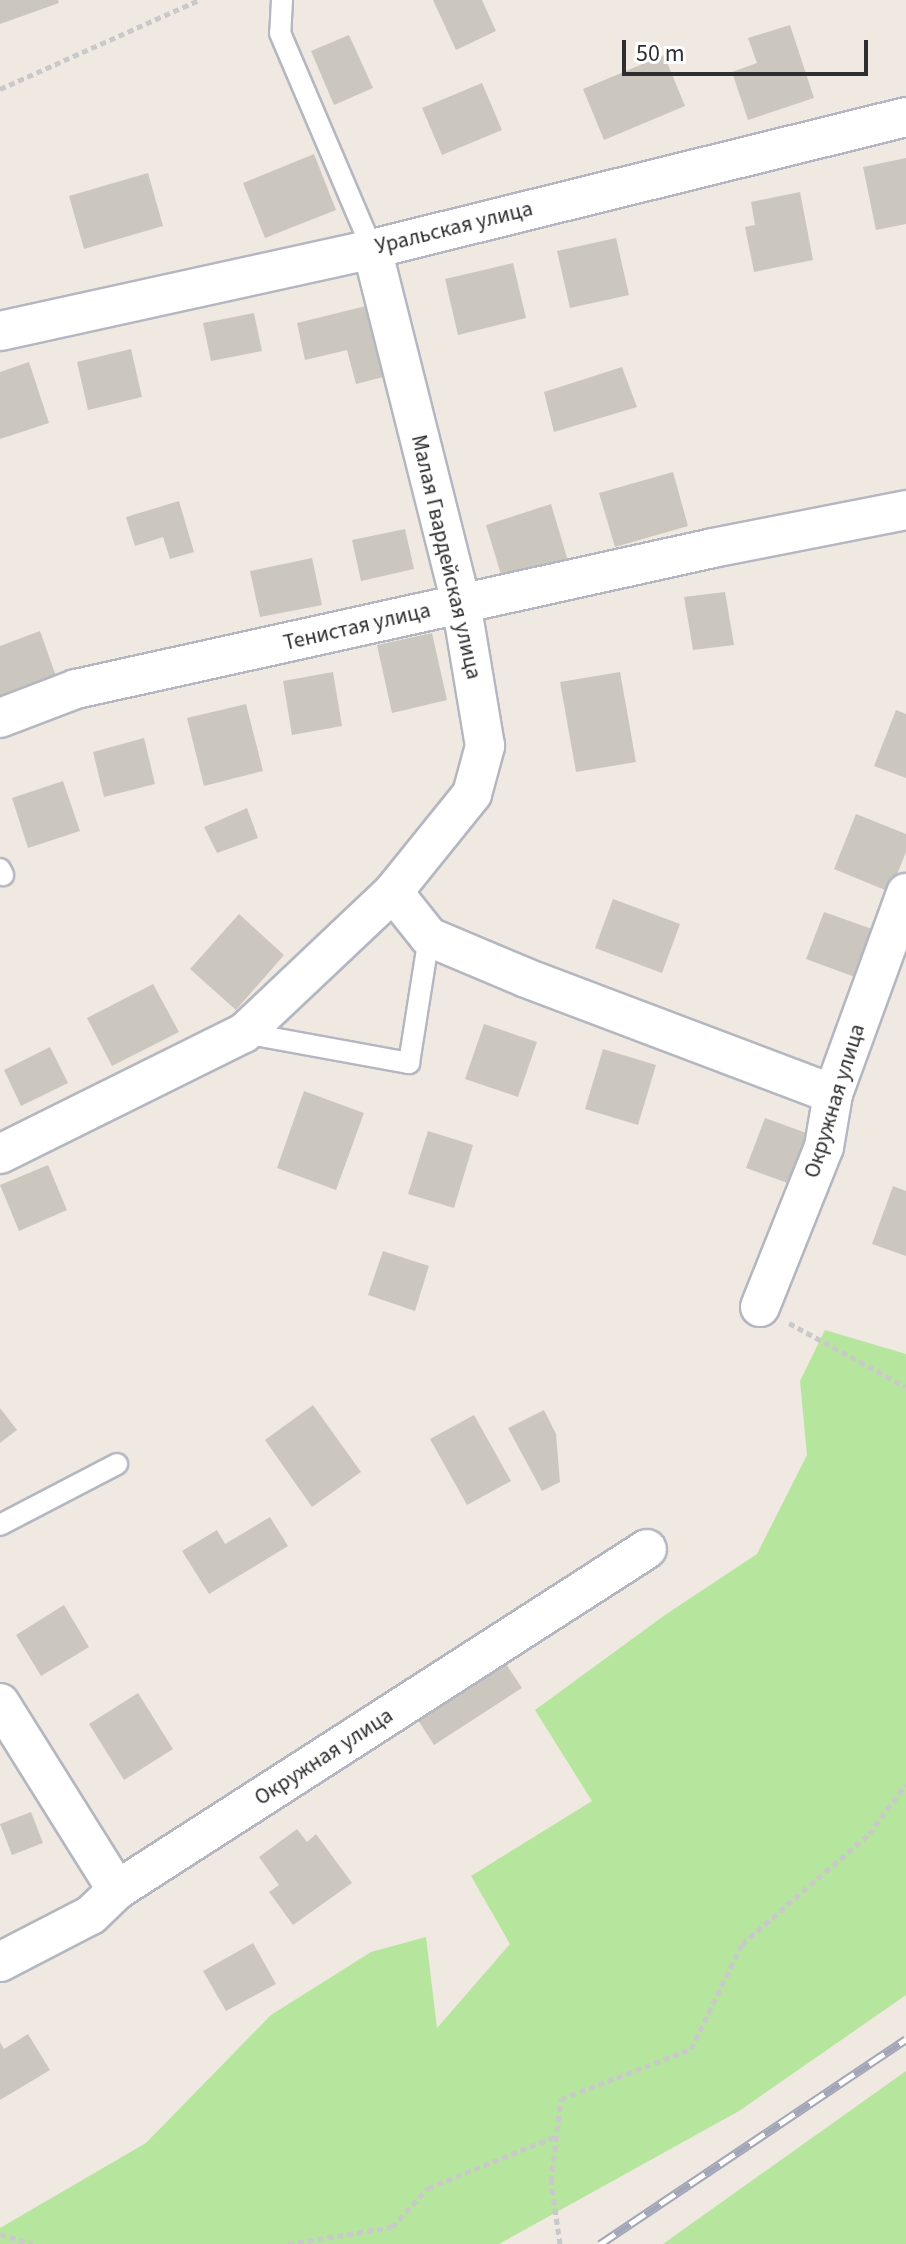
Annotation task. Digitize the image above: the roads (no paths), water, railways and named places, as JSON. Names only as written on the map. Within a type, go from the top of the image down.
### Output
[{"type":"street","name":"Уральская улица","points":[[0,331],[372,249],[899,116]]},
{"type":"street","name":"Малая Гвардейская улица","points":[[0,1154],[244,1033],[393,892],[472,794],[485,746],[461,603],[372,249]]},
{"type":"street","name":"Тенистая улица","points":[[0,718],[76,689],[461,603],[906,510]]},
{"type":"street","points":[[393,892],[429,937],[526,978],[833,1094]]},
{"type":"street","name":"Окружная улица","points":[[760,1307],[824,1147],[833,1094],[906,893]]},
{"type":"street","name":"Окружная улица","points":[[0,1962],[91,1915],[117,1890],[647,1549]]},
{"type":"street","points":[[0,1703],[117,1890]]},
{"type":"lane","points":[[282,0],[280,33],[372,249]]},
{"type":"lane","points":[[244,1033],[409,1063],[429,937]]},
{"type":"lane","points":[[0,1525],[117,1464]]},
{"type":"railway","points":[[600,2244],[906,2039]]}]
